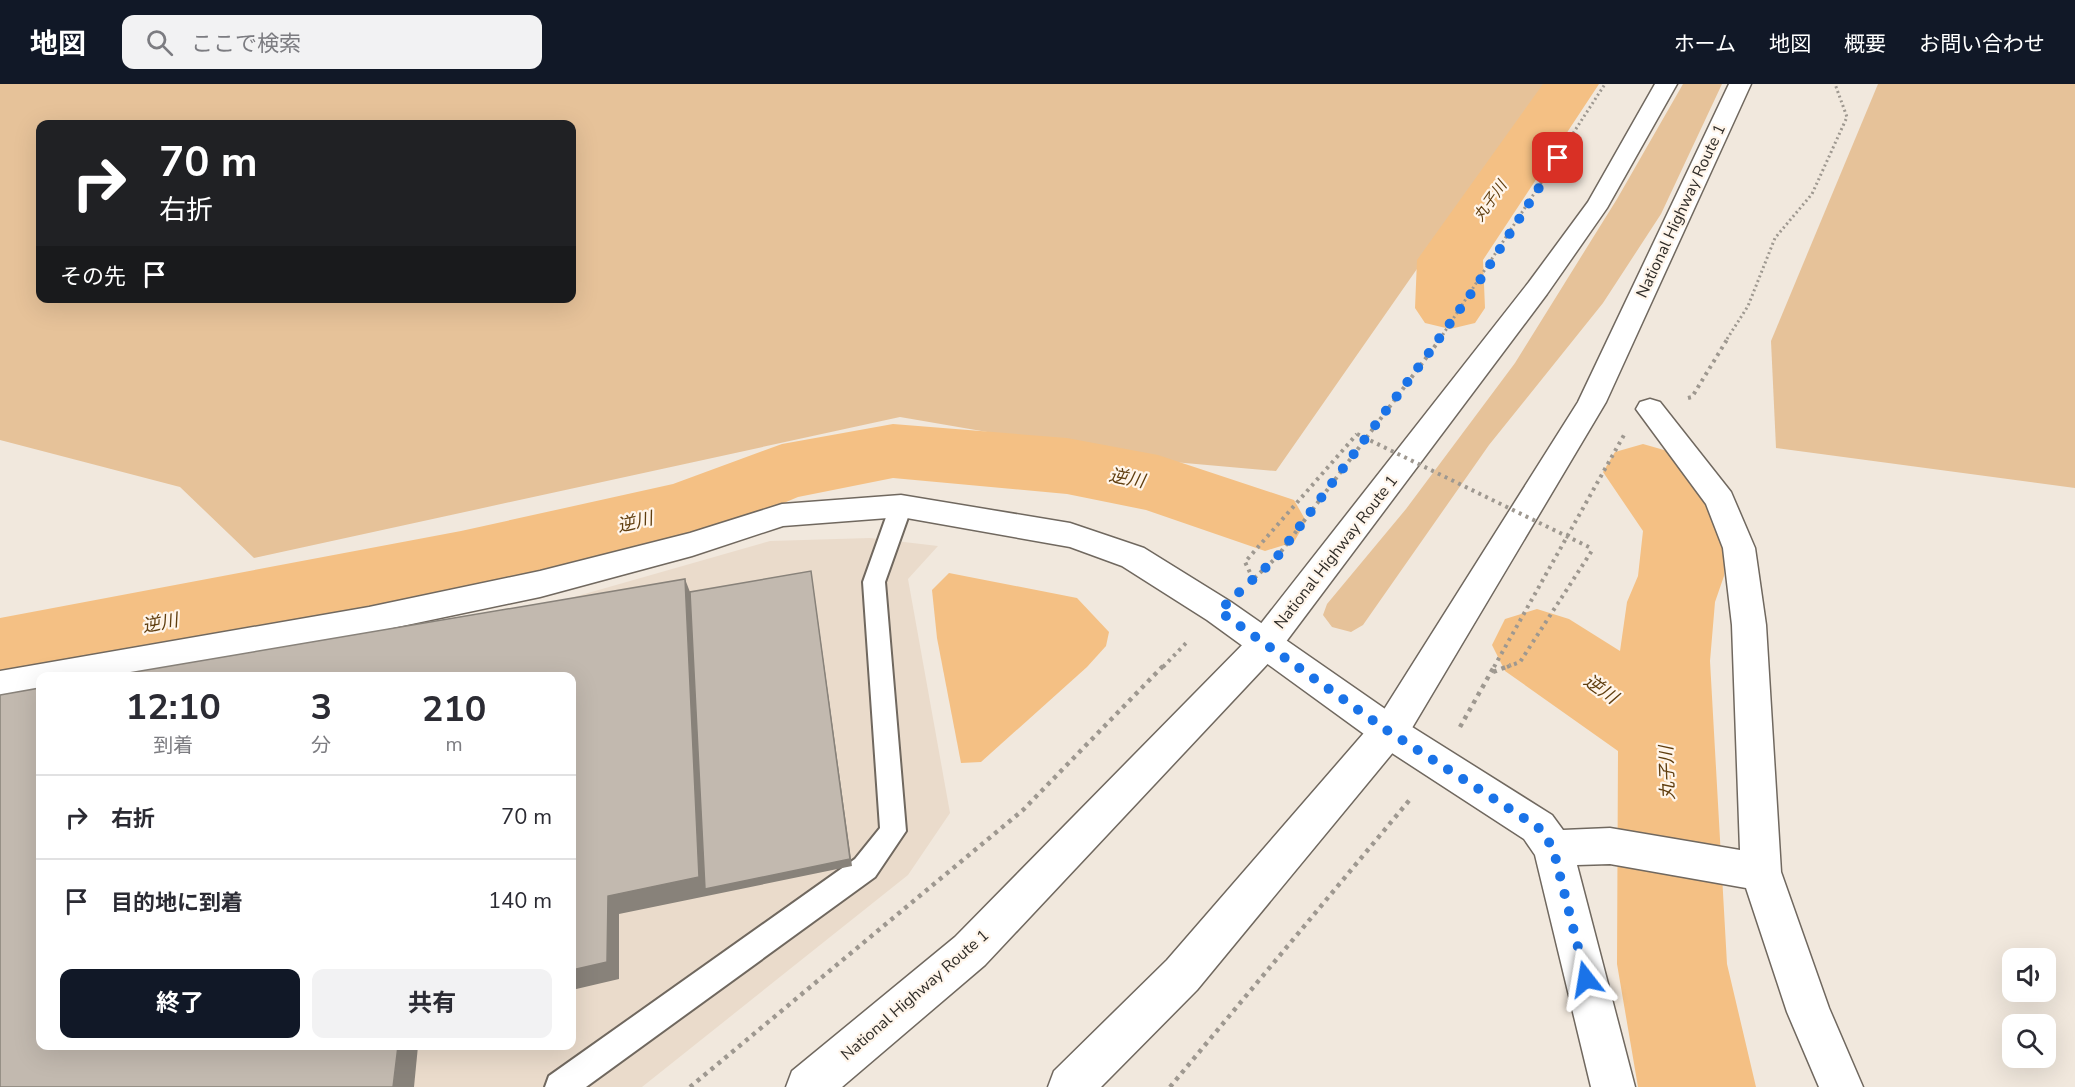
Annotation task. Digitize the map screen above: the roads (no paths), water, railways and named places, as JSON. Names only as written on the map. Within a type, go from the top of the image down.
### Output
[{"type":"main road","name":"National Highway Route 1","points":[[808,1087],[970,951],[1264,645],[1538,288],[1599,203],[1666,84]]},
{"type":"main road","name":"National Highway Route 1","points":[[1070,1087],[1182,975],[1396,722],[1592,402],[1740,84]]},
{"type":"main road","points":[[1650,409],[1720,500],[1739,548],[1749,625],[1761,872],[1809,1012],[1841,1087]]},
{"type":"main road","points":[[76,672],[369,620],[540,584],[692,544],[782,515],[901,506],[1070,536],[1104,545],[1133,557],[1219,611],[1388,731],[1538,827],[1553,848],[1613,1087]]},
{"type":"main road","points":[[0,686],[36,680]]},
{"type":"main road","points":[[1553,848],[1610,846],[1761,872]]},
{"type":"lane","points":[[560,1087],[865,868],[893,831],[874,582],[901,506]]},
{"type":"waterway","name":"丸子川","points":[[1450,308],[1450,260],[1571,84]]},
{"type":"waterway","name":"逆川","points":[[0,655],[461,563],[688,510],[782,472],[893,451],[1067,466],[1158,484],[1265,521]]},
{"type":"waterway","name":"丸子川","points":[[1643,472],[1685,527],[1681,576],[1671,602],[1664,661],[1666,734]]},
{"type":"waterway","name":"逆川","points":[[1537,645],[1628,705],[1666,734]]},
{"type":"waterway","name":"丸子川","points":[[1666,734],[1672,964],[1697,1087]]}]
